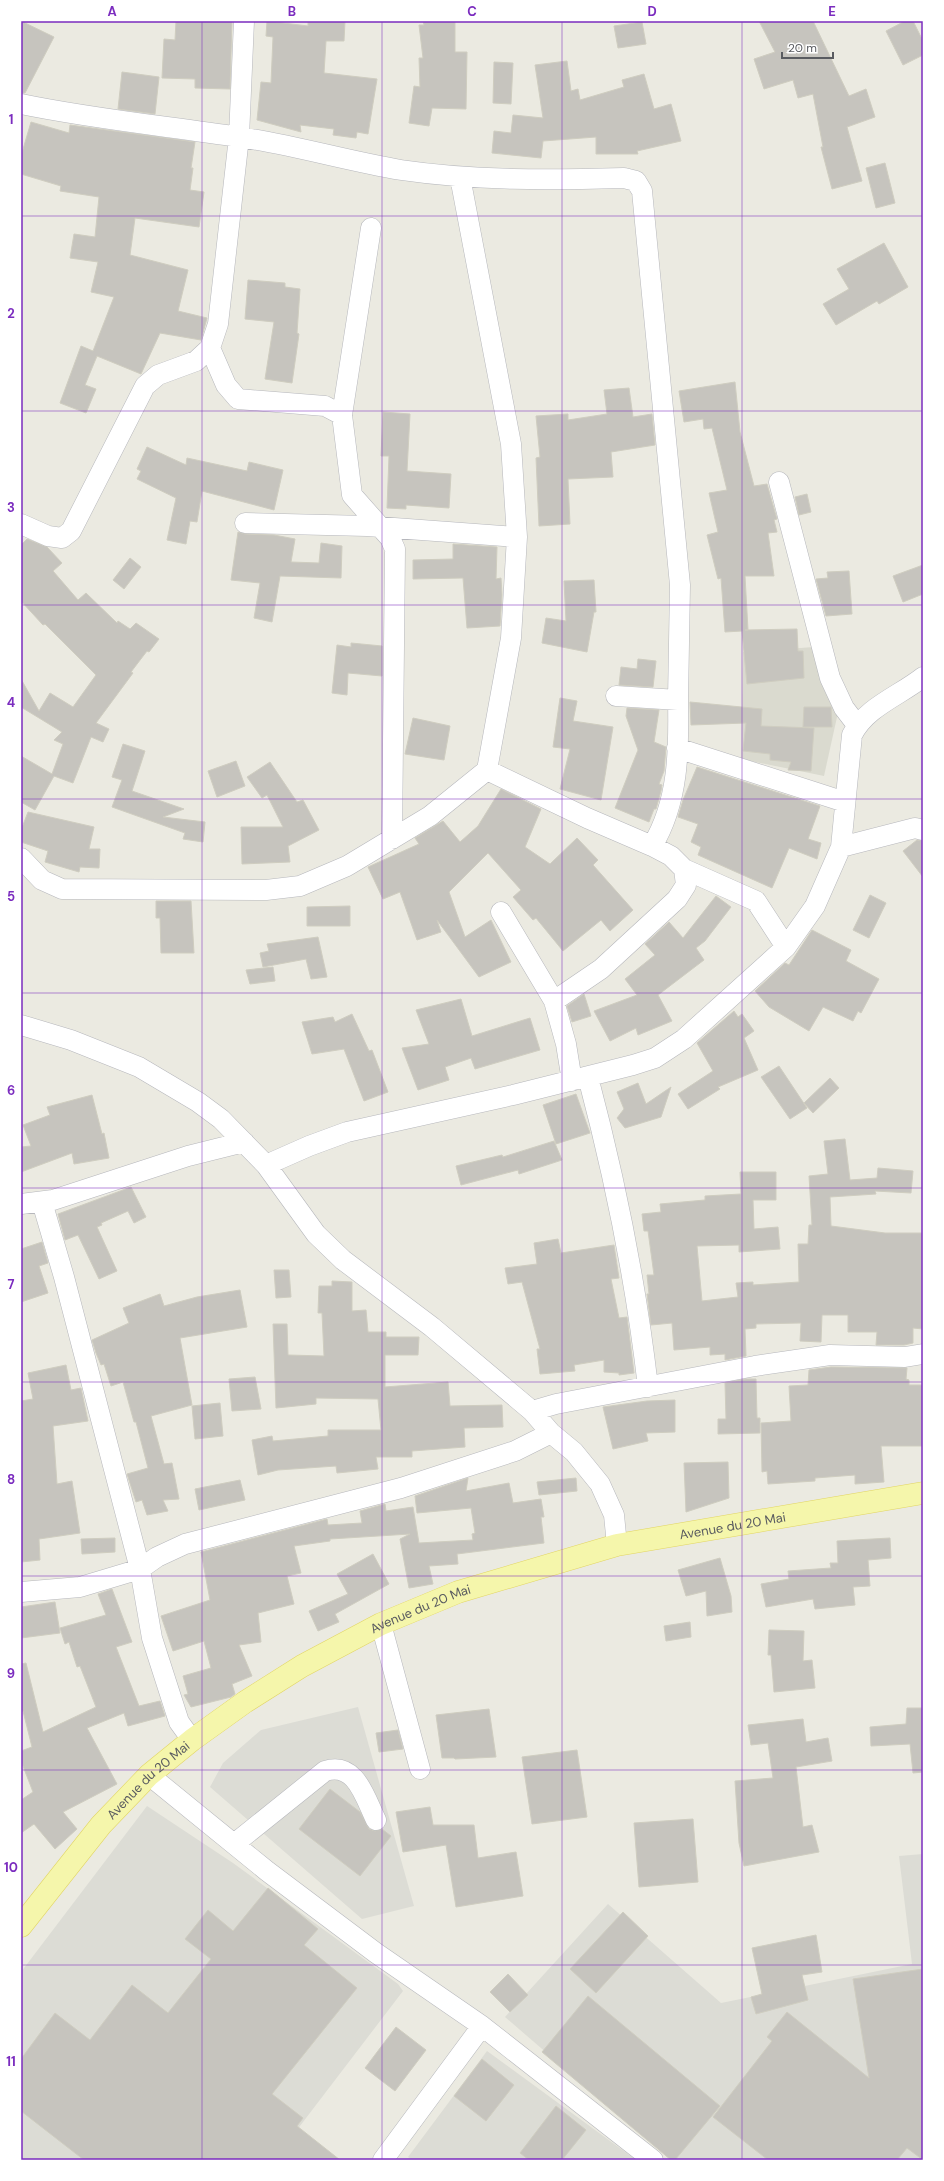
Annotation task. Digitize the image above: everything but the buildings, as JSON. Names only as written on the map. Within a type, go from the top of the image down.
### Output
[{"type":"main road","name":"Avenue du 20 Mai","points":[[21,1926],[101,1825],[149,1775],[192,1740],[245,1702],[302,1666],[381,1624],[458,1592],[617,1545],[923,1493]]},
{"type":"street","points":[[21,524],[48,536],[62,538],[71,531],[145,386],[158,375],[196,361],[210,348],[218,324],[239,136],[244,21]]},
{"type":"street","points":[[21,104],[70,114],[239,136],[373,164],[460,177],[523,181],[624,178],[636,181],[642,191],[680,585],[675,780],[669,809],[661,831],[652,846]]},
{"type":"street","points":[[21,858],[42,880],[62,889],[266,890],[300,886],[347,866],[430,816],[487,770],[511,638],[517,537],[511,444],[460,177]]},
{"type":"street","points":[[371,228],[342,415],[352,495],[390,538],[395,549],[392,839]]},
{"type":"street","points":[[210,348],[226,385],[238,399],[325,406],[342,415]]},
{"type":"street","points":[[779,482],[830,678],[844,708],[857,725]]},
{"type":"street","points":[[245,523],[380,527],[517,537]]},
{"type":"street","points":[[266,1165],[309,1146],[347,1132],[633,1066],[655,1058],[684,1039],[786,948],[815,906],[841,847],[852,735],[857,725],[866,715],[923,677]]},
{"type":"street","points":[[616,696],[678,700]]},
{"type":"street","points":[[677,748],[845,802]]},
{"type":"street","points":[[487,770],[587,818],[652,846],[671,856],[684,869],[756,900],[786,948]]},
{"type":"street","points":[[841,847],[915,828],[923,830]]},
{"type":"street","points":[[554,1001],[601,969],[677,899],[686,885],[684,869]]},
{"type":"street","points":[[501,912],[554,1001],[566,1044],[580,1079],[620,1209],[642,1334],[648,1387]]},
{"type":"street","points":[[21,1025],[71,1040],[139,1067],[198,1102],[220,1119],[266,1165],[316,1234],[343,1260],[432,1327],[532,1411],[551,1433],[574,1452],[600,1484],[614,1515],[617,1545]]},
{"type":"street","points":[[21,1204],[42,1202],[205,1150],[244,1142]]},
{"type":"street","points":[[42,1202],[64,1277],[140,1570],[152,1638],[179,1722],[192,1740]]},
{"type":"street","points":[[532,1411],[556,1404],[756,1366],[830,1355],[905,1356],[923,1354]]},
{"type":"street","points":[[21,1592],[80,1587],[140,1570],[157,1557],[185,1544],[409,1485],[516,1451],[551,1433]]},
{"type":"street","points":[[381,1624],[420,1769]]},
{"type":"street","points":[[234,1844],[325,1771],[335,1768],[345,1770],[354,1777],[376,1820]]},
{"type":"street","points":[[149,1775],[234,1844],[376,1953],[482,2026],[653,2160]]},
{"type":"street","points":[[383,2160],[482,2026]]},
{"type":"shaded area","points":[[814,647],[839,708],[824,776],[741,759],[743,652]]},
{"type":"shaded area","points":[[358,1707],[414,1906],[362,1919],[210,1787],[223,1763],[261,1730]]},
{"type":"shaded area","points":[[147,1806],[233,1863],[398,1984],[403,1991],[274,2160],[21,2160],[21,1972]]},
{"type":"shaded area","points":[[923,1854],[923,2160],[671,2160],[505,2017],[608,1904],[721,2003],[912,1964],[899,1856]]},
{"type":"shaded area","points":[[487,2051],[636,2160],[412,2160],[408,2157]]}]
